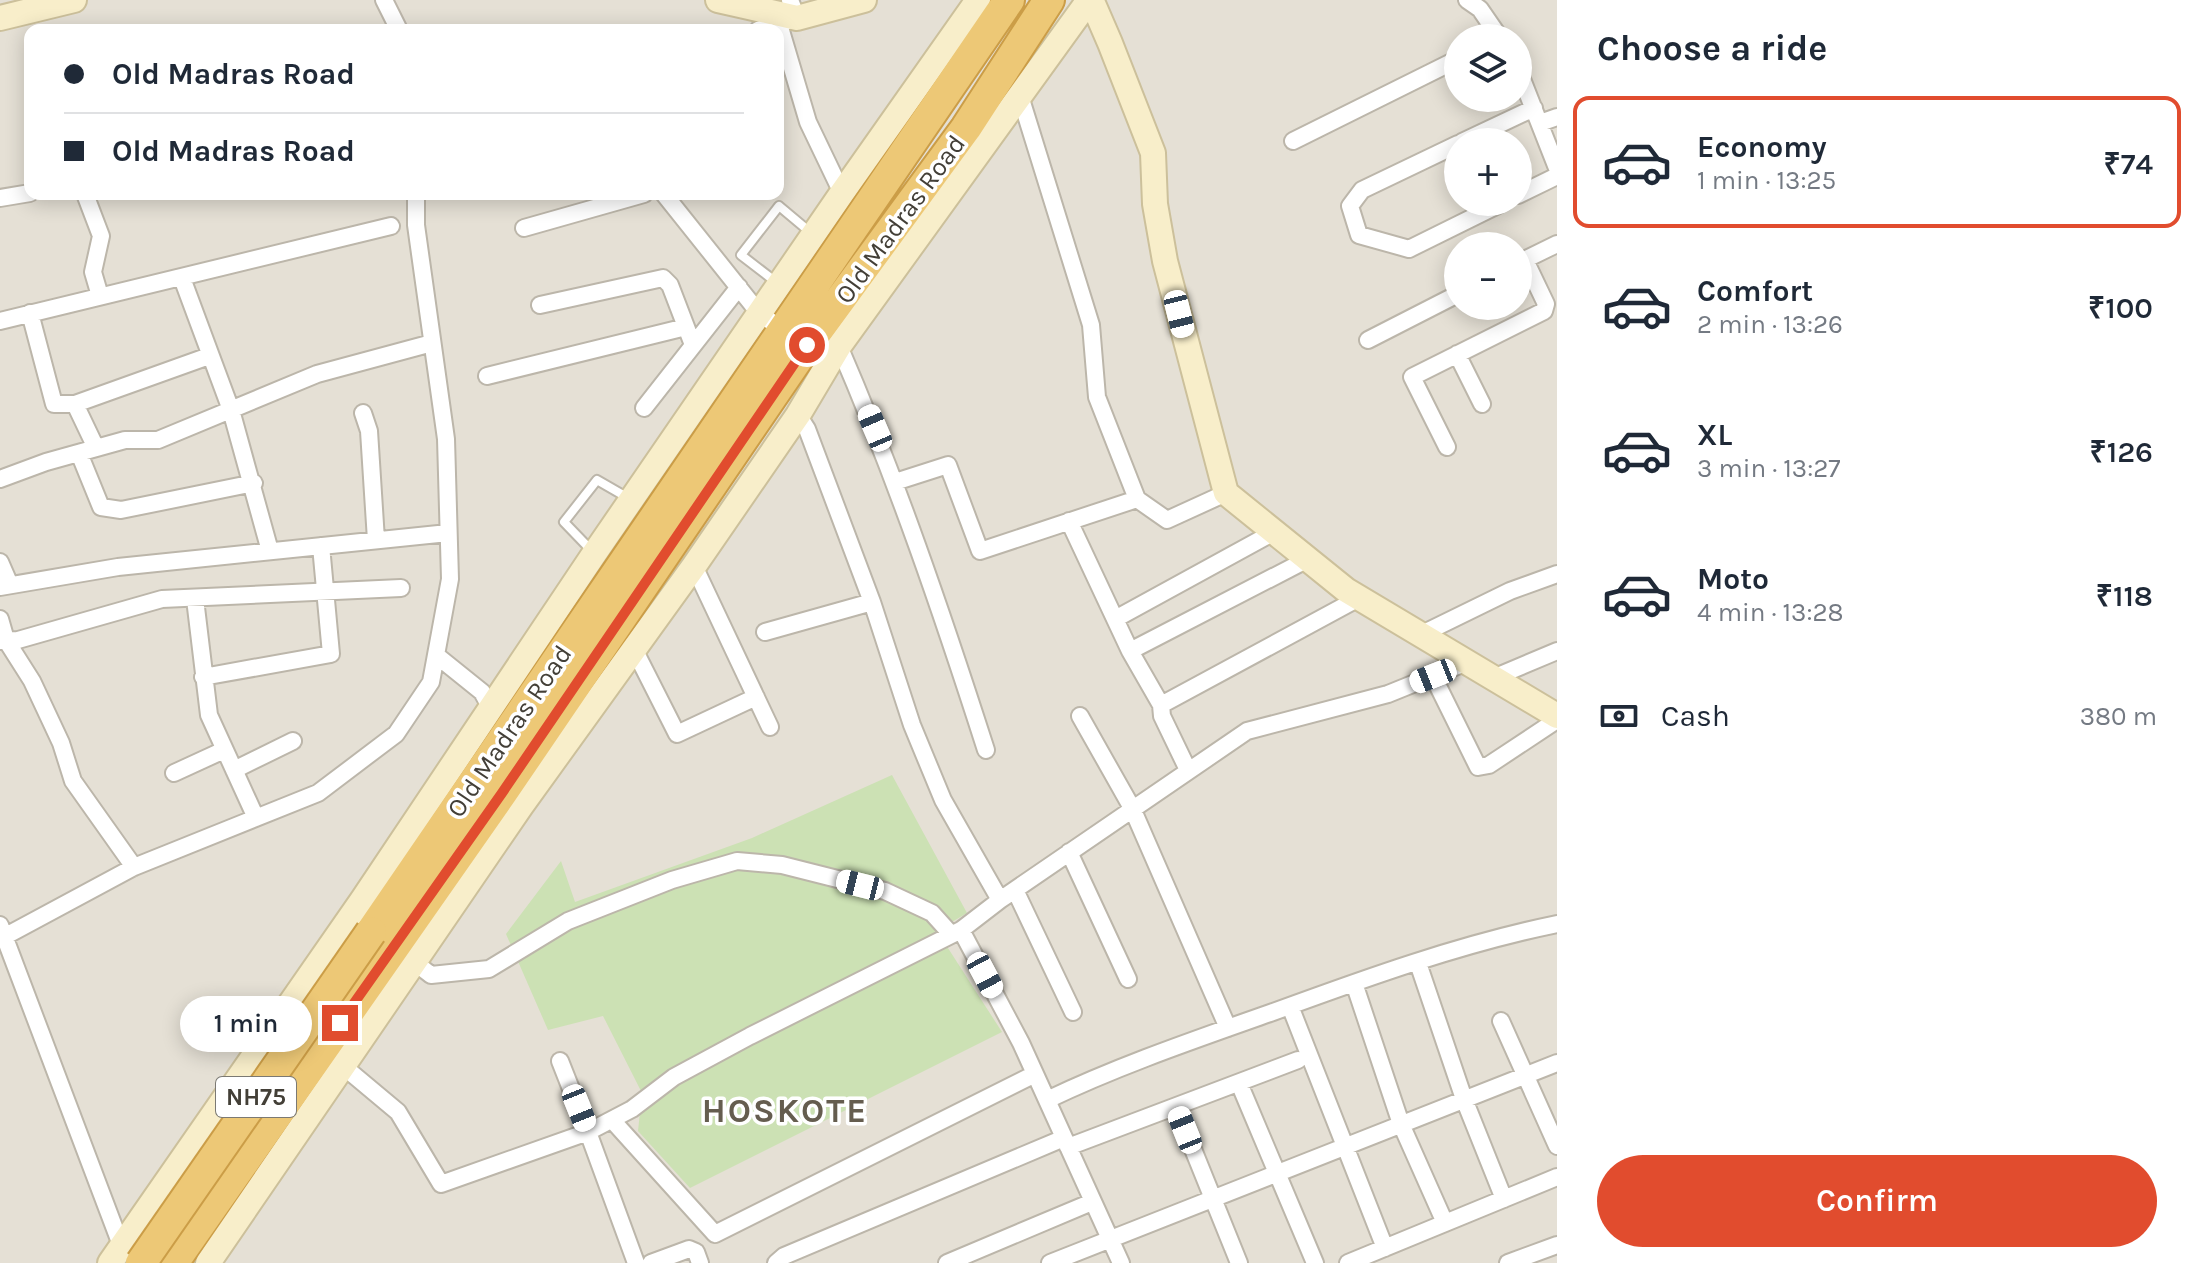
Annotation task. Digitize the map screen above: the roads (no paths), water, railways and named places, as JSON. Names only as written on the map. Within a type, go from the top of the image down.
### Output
[{"type":"highway","name":"Old Madras Road","points":[[173,1263],[771,322],[1009,0]]},
{"type":"highway","name":"Old Madras Road","points":[[124,1257],[385,930],[512,799],[807,345],[966,128],[1049,0]]},
{"type":"street","points":[[0,18],[74,0]]},
{"type":"street","points":[[384,0],[396,24]]},
{"type":"street","points":[[718,0],[789,14]]},
{"type":"street","points":[[770,24],[789,14],[864,0]]},
{"type":"street","points":[[208,1263],[343,1066],[385,930],[492,710],[594,554],[771,322],[779,285],[978,0]]},
{"type":"street","points":[[512,799],[635,651],[798,415],[839,346],[1021,99],[1088,0],[1110,43],[1153,153],[1155,204],[1165,261],[1226,493],[1359,598],[1557,718],[1489,765],[1478,767],[1433,676]]},
{"type":"street","points":[[1467,0],[1480,9],[1490,24]]},
{"type":"street","points":[[789,14],[808,122],[842,193]]},
{"type":"street","points":[[1293,141],[1444,66]]},
{"type":"street","points":[[1021,99],[1091,325],[1097,397],[1137,499],[1167,520],[1226,493]]},
{"type":"street","points":[[1532,103],[1557,168]]},
{"type":"street","points":[[1501,128],[1537,115],[1557,117]]},
{"type":"street","points":[[1444,151],[1362,190],[1350,206],[1359,235],[1409,249],[1476,216]]},
{"type":"street","points":[[1532,188],[1557,176]]},
{"type":"street","points":[[0,198],[24,194]]},
{"type":"street","points":[[87,200],[101,236],[93,272],[100,296]]},
{"type":"street","points":[[151,1263],[124,1257],[2,933],[134,867],[318,793],[396,734],[431,682],[450,579],[446,439],[416,225],[416,200]]},
{"type":"street","points":[[524,228],[623,200]]},
{"type":"street","points":[[669,200],[771,322]]},
{"type":"street","points":[[0,321],[391,226]]},
{"type":"street","points":[[1532,257],[1557,244]]},
{"type":"street","points":[[182,278],[209,356],[218,369],[254,483],[270,551]]},
{"type":"street","points":[[540,305],[663,278],[670,285],[693,345]]},
{"type":"street","points":[[1532,280],[1546,304],[1544,311],[1532,317]]},
{"type":"street","points":[[644,408],[739,287]]},
{"type":"street","points":[[1368,340],[1444,301]]},
{"type":"street","points":[[30,313],[54,404],[75,404],[209,356]]},
{"type":"street","points":[[1447,447],[1412,377],[1526,320]]},
{"type":"street","points":[[487,376],[686,327]]},
{"type":"street","points":[[0,479],[125,440],[158,440],[317,374],[432,343]]},
{"type":"street","points":[[839,346],[938,598],[986,750]]},
{"type":"street","points":[[1457,354],[1482,404]]},
{"type":"street","points":[[75,404],[96,448]]},
{"type":"street","points":[[363,413],[369,431],[376,540]]},
{"type":"street","points":[[798,415],[807,429],[872,602],[912,725],[943,800],[1000,900]]},
{"type":"street","points":[[79,453],[101,507],[121,510],[254,483]]},
{"type":"street","points":[[895,482],[948,465],[980,551],[1137,499]]},
{"type":"street","points":[[1069,521],[1130,651],[1161,705],[1162,716],[1188,770]]},
{"type":"street","points":[[1117,618],[1274,532]]},
{"type":"street","points":[[0,562],[5,586],[118,567],[448,533]]},
{"type":"street","points":[[203,677],[331,654],[321,546]]},
{"type":"street","points":[[1130,651],[1308,559]]},
{"type":"street","points":[[694,566],[770,727]]},
{"type":"street","points":[[1420,635],[1510,591],[1557,574]]},
{"type":"street","points":[[3,641],[18,640],[162,599],[401,588]]},
{"type":"street","points":[[1161,705],[1359,598]]},
{"type":"street","points":[[195,599],[209,715],[256,818]]},
{"type":"street","points":[[765,632],[872,602]]},
{"type":"street","points":[[0,619],[3,641],[32,681],[61,743],[73,781],[134,867]]},
{"type":"street","points":[[635,651],[677,734],[756,697]]},
{"type":"street","points":[[1493,678],[1557,651]]},
{"type":"street","points":[[436,655],[475,684],[492,710]]},
{"type":"street","points":[[343,1066],[398,1112],[441,1184],[588,1132],[632,1109],[674,1077],[956,931],[1247,731],[1388,694],[1467,662]]},
{"type":"street","points":[[1080,716],[1132,808],[1228,1028]]},
{"type":"street","points":[[234,770],[293,741]]},
{"type":"street","points":[[174,773],[224,750]]},
{"type":"street","points":[[1069,852],[1128,979]]},
{"type":"street","points":[[385,930],[431,975],[489,969],[568,921],[672,880],[737,861],[782,865],[885,891],[932,913],[956,931],[1035,1074],[1121,1263]]},
{"type":"street","points":[[1015,890],[1073,1012]]},
{"type":"street","points":[[1047,1100],[1228,1028],[1354,983],[1509,934],[1557,924]]},
{"type":"street","points":[[1418,963],[1464,1099],[1504,1199]]},
{"type":"street","points":[[1354,983],[1401,1124],[1445,1223]]},
{"type":"street","points":[[1290,1006],[1385,1248]]},
{"type":"street","points":[[1501,1021],[1557,1146]]},
{"type":"street","points":[[776,1263],[784,1256],[868,1218],[1066,1142],[1176,1107],[1298,1060]]},
{"type":"street","points":[[560,1061],[636,1263]]},
{"type":"street","points":[[1050,1263],[1557,1063]]},
{"type":"street","points":[[612,1120],[715,1234],[1035,1074]]},
{"type":"street","points":[[1239,1083],[1315,1263]]},
{"type":"street","points":[[1176,1107],[1239,1263]]},
{"type":"street","points":[[1348,1263],[1557,1177]]},
{"type":"street","points":[[947,1263],[1092,1202]]},
{"type":"street","points":[[1508,1263],[1557,1245]]},
{"type":"street","points":[[651,1263],[689,1249],[696,1252],[700,1263]]},
{"type":"lane","points":[[779,285],[741,255],[779,206],[814,235]]},
{"type":"lane","points":[[594,554],[564,522],[597,480],[633,501]]},
{"type":"district","name":"HOSKOTE","points":[[785,1110]]}]
